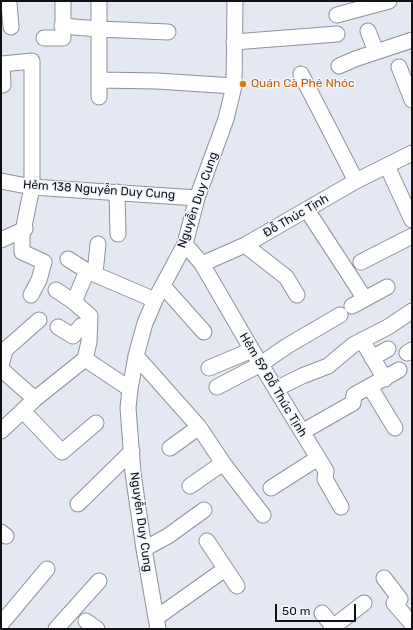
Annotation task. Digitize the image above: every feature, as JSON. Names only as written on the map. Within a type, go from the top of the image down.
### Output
[{"type":"street","points":[[44,38],[63,38],[63,1]]},
{"type":"street","points":[[99,1],[99,97]]},
{"type":"street","name":"Nguyễn Duy Cung","points":[[157,623],[133,473],[128,408],[130,389],[136,356],[145,323],[155,300],[185,244],[197,198],[226,119],[234,86],[235,1]]},
{"type":"street","points":[[337,15],[389,1]]},
{"type":"street","points":[[6,3],[11,27]]},
{"type":"street","points":[[62,26],[168,32]]},
{"type":"street","points":[[368,31],[376,52]]},
{"type":"street","points":[[234,42],[337,34]]},
{"type":"street","points":[[339,66],[412,40]]},
{"type":"street","points":[[2,76],[2,64],[32,61],[32,187],[25,229],[22,236],[22,252],[44,262],[39,280],[31,295]]},
{"type":"street","points":[[399,67],[412,100]]},
{"type":"street","points":[[301,74],[356,181]]},
{"type":"street","points":[[99,80],[157,81],[234,86]]},
{"type":"street","name":"Đỗ Thúc Tịnh","points":[[202,264],[245,245],[356,181],[412,152]]},
{"type":"street","points":[[387,166],[412,220]]},
{"type":"street","name":"Hẻm 138 Nguyễn Duy Cung","points":[[1,181],[32,187],[197,198]]},
{"type":"street","points":[[117,192],[118,234]]},
{"type":"street","points":[[307,210],[365,299]]},
{"type":"street","points":[[1,240],[25,229]]},
{"type":"street","points":[[361,262],[412,236]]},
{"type":"street","points":[[74,302],[91,272],[98,244]]},
{"type":"street","points":[[185,244],[202,264]]},
{"type":"street","points":[[245,245],[286,277],[296,294]]},
{"type":"street","points":[[68,259],[91,272],[155,300]]},
{"type":"street","name":"Hẻm 59 Đỗ Thúc Tịnh","points":[[202,264],[252,350],[326,471],[325,479],[341,507]]},
{"type":"street","points":[[163,286],[204,332]]},
{"type":"street","points":[[217,387],[261,364],[287,346],[386,287]]},
{"type":"street","points":[[1,431],[35,399],[85,359],[89,342],[90,316],[74,302],[56,290]]},
{"type":"street","points":[[276,389],[302,376],[328,366],[354,345],[388,327],[412,311]]},
{"type":"street","points":[[1,366],[5,350],[39,320]]},
{"type":"street","points":[[58,327],[73,336],[81,326],[89,331]]},
{"type":"street","points":[[362,340],[385,379]]},
{"type":"street","points":[[372,358],[388,349]]},
{"type":"street","points":[[209,368],[252,350]]},
{"type":"street","points":[[136,356],[199,427],[223,463],[263,515]]},
{"type":"street","points":[[85,359],[130,389]]},
{"type":"street","points":[[1,369],[35,399]]},
{"type":"street","points":[[302,432],[353,403],[354,395],[399,370]]},
{"type":"street","points":[[370,387],[395,428]]},
{"type":"street","points":[[23,411],[62,452],[96,423]]},
{"type":"street","points":[[170,448],[199,427]]},
{"type":"street","points":[[78,504],[132,451]]},
{"type":"street","points":[[272,488],[318,458]]},
{"type":"street","points":[[190,486],[223,463]]},
{"type":"street","points":[[144,549],[168,536],[204,510]]},
{"type":"street","points":[[207,541],[237,586]]},
{"type":"street","points":[[1,624],[47,569]]},
{"type":"street","points":[[157,623],[225,569]]},
{"type":"street","points":[[384,578],[400,599],[394,603],[412,624]]},
{"type":"street","points":[[56,629],[99,581]]},
{"type":"street","points":[[322,613],[334,628],[364,603]]},
{"type":"place","name":"Quán Cà Phê Nhóc","points":[[243,84]]}]
